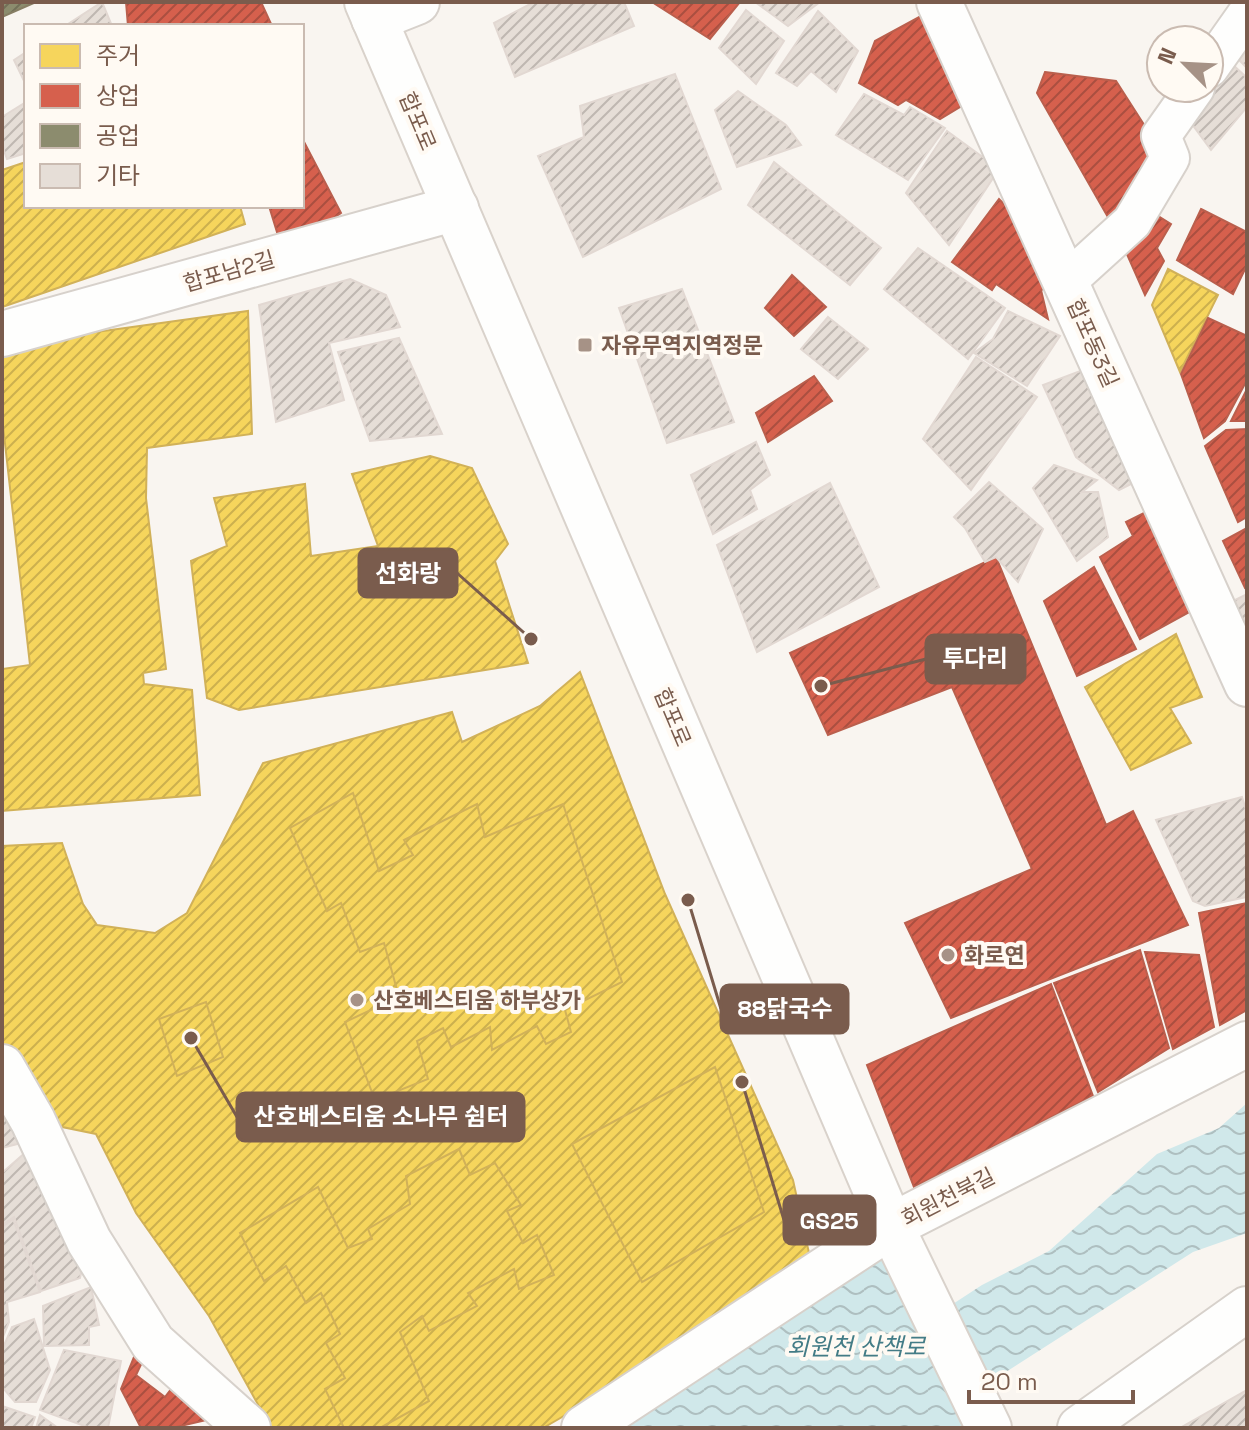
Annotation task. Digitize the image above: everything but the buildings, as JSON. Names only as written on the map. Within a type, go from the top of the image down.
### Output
[{"type":"street","points":[[370,10],[417,2]]},
{"type":"street","name":"합포동3길","points":[[939,2],[1247,684]]},
{"type":"street","name":"합포로","points":[[370,10],[891,1226],[989,1428]]},
{"type":"street","points":[[1225,45],[1247,14]]},
{"type":"street","points":[[1066,282],[1132,222],[1170,158],[1161,136],[1184,104]]},
{"type":"street","name":"합포남2길","points":[[2,334],[456,208]]},
{"type":"street","name":"회원천북길","points":[[584,1428],[891,1226],[1247,1044]]},
{"type":"street","points":[[3,1070],[33,1121],[89,1241],[153,1343],[248,1428]]},
{"type":"street","points":[[1080,1428],[1247,1309]]},
{"type":"water","name":"회원천 산책로","points":[[1247,1103],[1247,1233],[1193,1252],[973,1393],[989,1428],[584,1428],[891,1226],[936,1315],[982,1285],[1049,1251],[1157,1154],[1219,1128]]},
{"type":"place","name":"자유무역지역정문","points":[[585,345]]},
{"type":"place","name":"선화랑","points":[[531,639]]},
{"type":"place","name":"투다리","points":[[821,686]]},
{"type":"place","name":"88닭국수","points":[[688,900]]},
{"type":"place","name":"화로연","points":[[948,955]]},
{"type":"place","name":"산호베스티움 하부상가","points":[[357,1000]]},
{"type":"place","name":"산호베스티움 소나무 쉼터","points":[[191,1038]]},
{"type":"place","name":"GS25","points":[[742,1082]]}]
